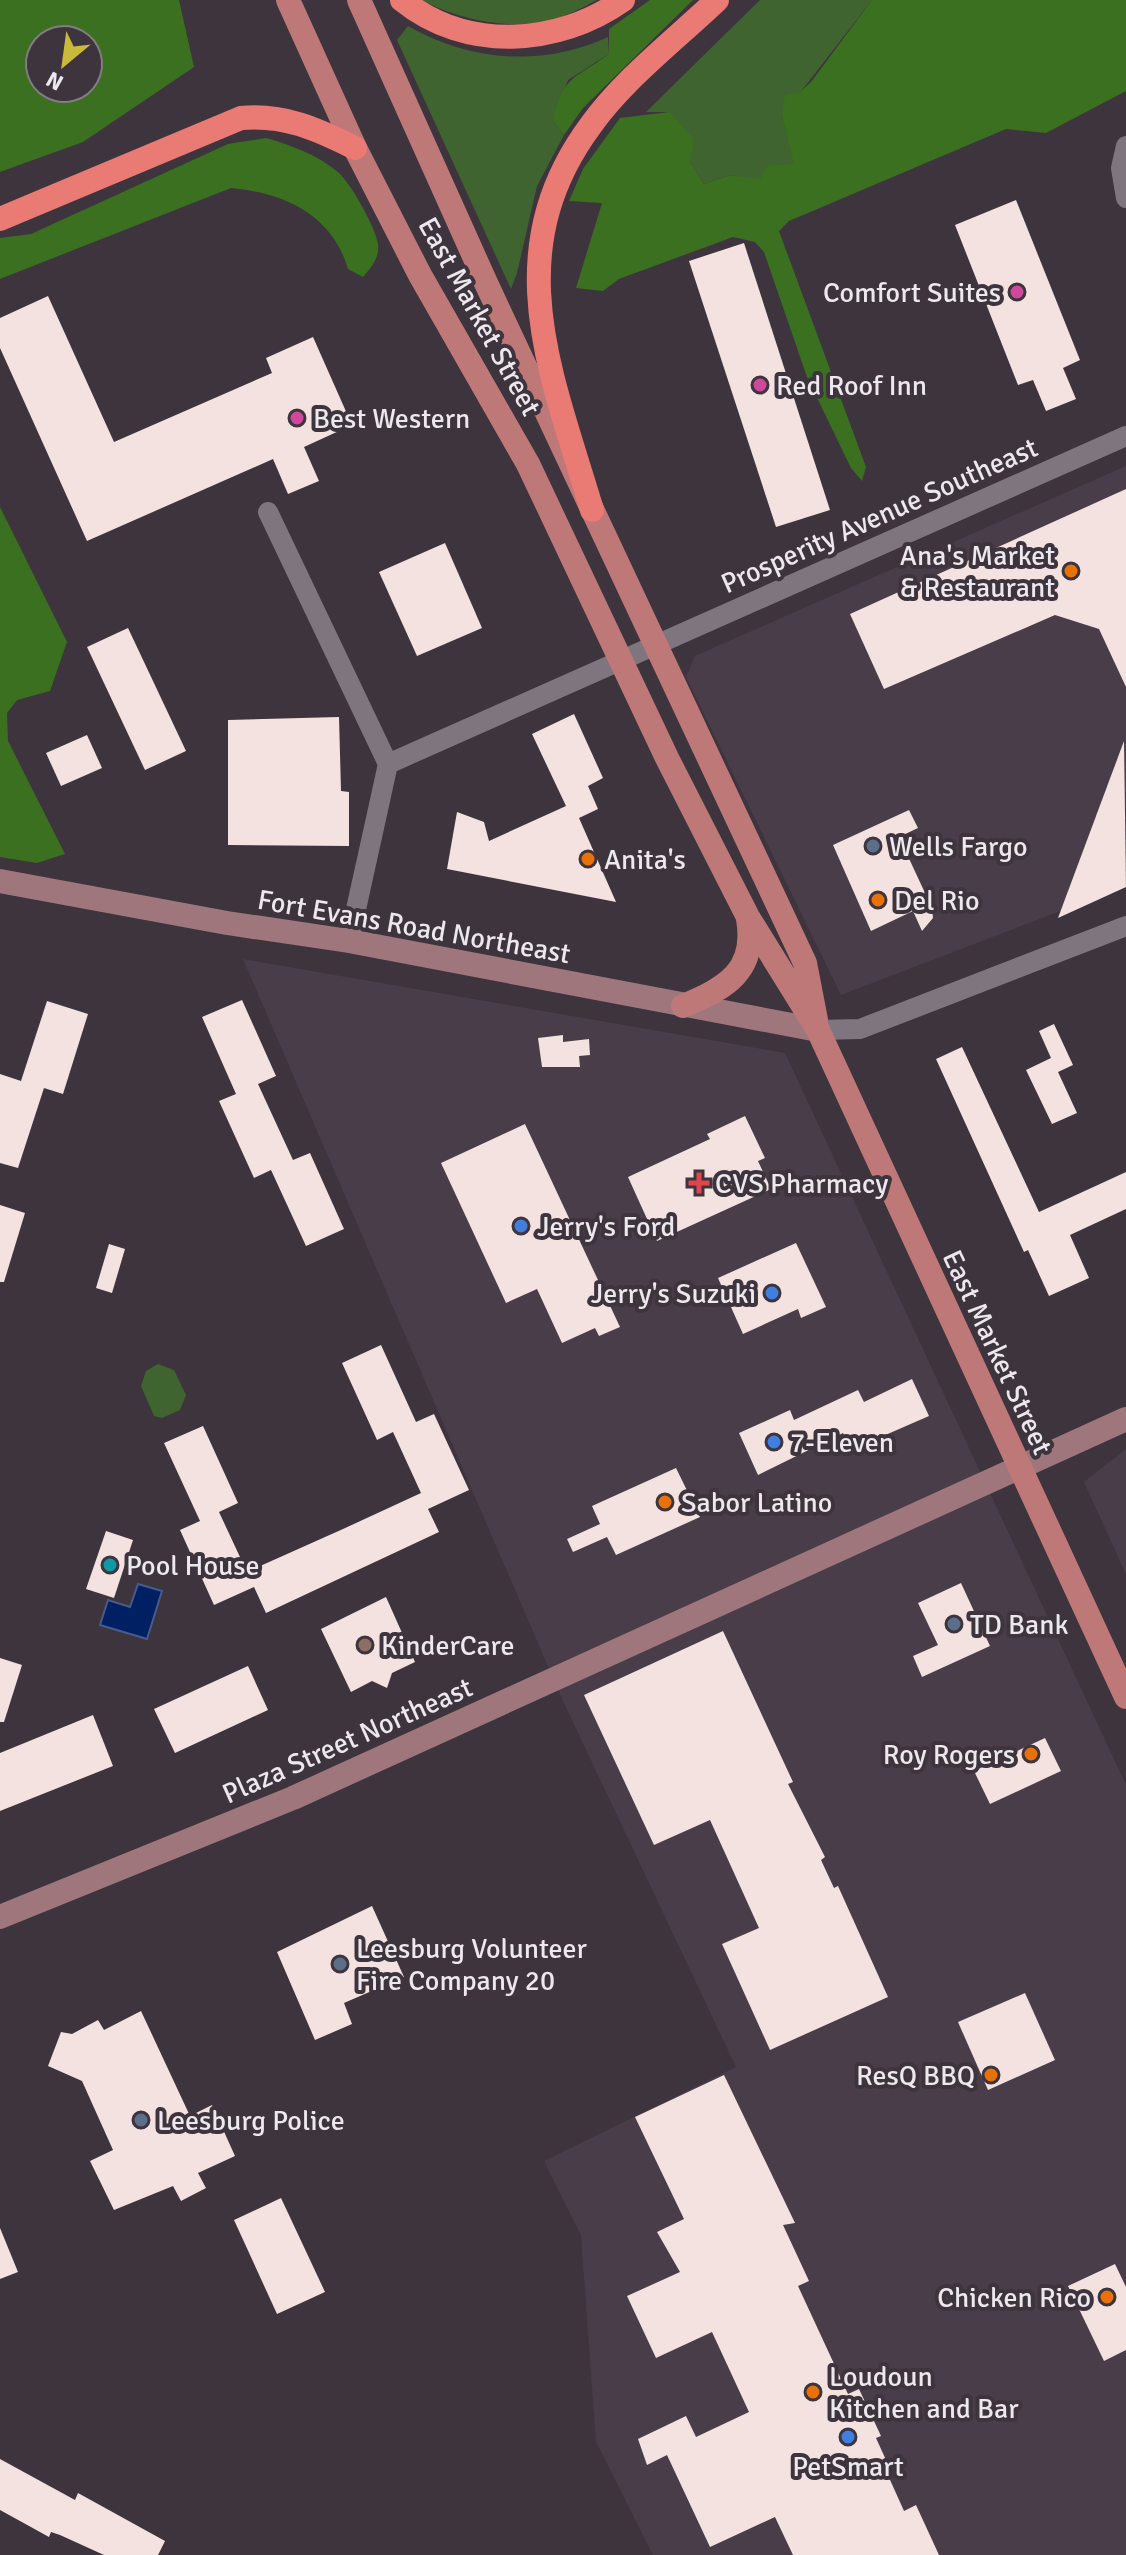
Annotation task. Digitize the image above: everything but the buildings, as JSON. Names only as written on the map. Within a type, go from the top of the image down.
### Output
[{"type":"highway","points":[[402,0],[437,21],[468,33],[530,37],[591,19],[623,0]]},
{"type":"highway","points":[[592,510],[543,342],[538,292],[544,228],[555,190],[591,124],[615,96],[717,0]]},
{"type":"highway","points":[[0,219],[241,118],[264,116],[305,124],[355,148]]},
{"type":"main road","name":"East Market Street","points":[[288,0],[355,148],[434,300],[528,464],[748,917],[818,1030],[1126,1697]]},
{"type":"main road","name":"East Market Street","points":[[359,0],[654,646],[805,963],[818,1030]]},
{"type":"main road","name":"Fort Evans Road Northeast","points":[[0,881],[227,923],[349,941],[818,1030]]},
{"type":"main road","points":[[683,1006],[724,987],[736,977],[752,941],[748,917]]},
{"type":"main road","name":"Plaza Street Northeast","points":[[0,1917],[293,1798],[920,1510],[1020,1470],[1126,1419]]},
{"type":"street","points":[[1126,146],[1121,168],[1126,198]]},
{"type":"street","name":"Prosperity Avenue Southeast","points":[[654,646],[1126,436]]},
{"type":"street","points":[[268,512],[388,764],[349,941]]},
{"type":"street","points":[[388,764],[654,646]]},
{"type":"street","points":[[818,1030],[860,1029],[1126,926]]},
{"type":"shaded area","points":[[1126,466],[1126,886],[841,995],[686,677],[695,656]]},
{"type":"shaded area","points":[[243,959],[785,1053],[1126,1785],[1126,2555],[653,2555],[596,2442],[581,2235],[544,2161],[736,2067],[563,1701]]},
{"type":"shaded area","points":[[1126,1449],[1126,1574],[1084,1482]]},
{"type":"shaded area","points":[[138,1584],[162,1591],[147,1639],[100,1625],[108,1600],[130,1607]]},
{"type":"green space","points":[[0,0],[179,0],[194,67],[83,142],[0,172]]},
{"type":"green space","points":[[422,0],[597,0],[558,18],[519,25],[461,16]]},
{"type":"green space","points":[[650,0],[693,0],[583,108],[564,135],[553,121],[566,86],[609,54],[609,29]]},
{"type":"green space","points":[[760,0],[872,0],[782,116],[795,164],[761,180],[730,175],[704,184],[690,162],[669,112],[646,112]]},
{"type":"green space","points":[[872,0],[1126,0],[1126,91],[1046,133],[1006,129],[789,221],[779,231],[866,467],[862,481],[851,468],[807,377],[764,252],[755,242],[733,237],[619,279],[603,291],[576,288],[602,203],[569,201],[583,169],[620,118],[669,112],[694,139],[690,162],[704,184],[730,175],[760,179],[768,166],[794,164],[782,116],[785,95],[800,92],[811,82]]},
{"type":"green space","points":[[408,26],[456,47],[507,56],[558,53],[608,37],[609,54],[568,80],[553,121],[564,135],[537,186],[511,289],[397,40]]},
{"type":"green space","points":[[266,138],[323,161],[350,186],[368,217],[378,244],[376,258],[363,277],[348,269],[341,250],[330,234],[303,210],[269,195],[231,188],[0,279],[0,238],[31,234],[228,144]]},
{"type":"green space","points":[[0,507],[67,642],[50,691],[17,700],[7,713],[8,741],[65,854],[37,863],[0,857]]},
{"type":"green space","points":[[158,1364],[174,1370],[186,1395],[180,1410],[162,1418],[154,1416],[141,1386],[146,1371]]},
{"type":"place","name":"Comfort Suites","points":[[1017,292]]},
{"type":"place","name":"Red Roof Inn","points":[[760,385]]},
{"type":"place","name":"Best Western","points":[[297,418]]},
{"type":"place","name":"Ana's Market & Restaurant","points":[[1071,571]]},
{"type":"place","name":"Wells Fargo","points":[[873,846]]},
{"type":"place","name":"Anita's","points":[[588,859]]},
{"type":"place","name":"Del Rio","points":[[878,900]]},
{"type":"place","name":"CVS Pharmacy","points":[[699,1183]]},
{"type":"place","name":"Jerry's Ford","points":[[521,1226]]},
{"type":"place","name":"Jerry's Suzuki","points":[[772,1293]]},
{"type":"place","name":"7-Eleven","points":[[774,1442]]},
{"type":"place","name":"Sabor Latino","points":[[665,1502]]},
{"type":"place","name":"Pool House","points":[[110,1565]]},
{"type":"place","name":"TD Bank","points":[[954,1624]]},
{"type":"place","name":"KinderCare","points":[[365,1645]]},
{"type":"place","name":"Roy Rogers","points":[[1031,1754]]},
{"type":"place","name":"Leesburg Volunteer Fire Company 20","points":[[340,1964]]},
{"type":"place","name":"ResQ BBQ","points":[[991,2075]]},
{"type":"place","name":"Leesburg Police","points":[[141,2120]]},
{"type":"place","name":"Chicken Rico","points":[[1107,2297]]},
{"type":"place","name":"Loudoun Kitchen and Bar","points":[[813,2392]]},
{"type":"place","name":"PetSmart","points":[[848,2437]]}]
